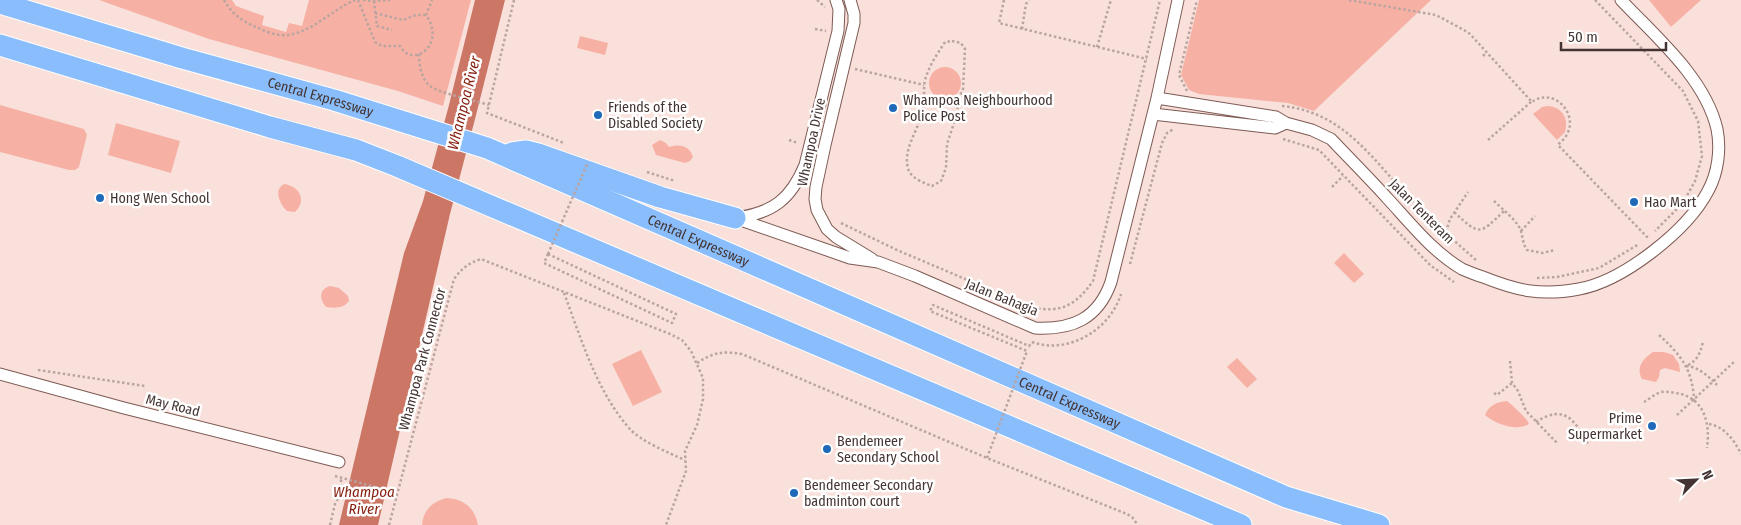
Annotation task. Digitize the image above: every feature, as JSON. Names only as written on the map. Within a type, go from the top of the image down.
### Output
[{"type":"highway","points":[[40,0],[182,58]]},
{"type":"highway","name":"Central Expressway","points":[[0,3],[182,58],[334,100],[495,151],[594,196],[1230,471],[1286,497],[1378,525]]},
{"type":"highway","points":[[0,45],[270,127],[356,150],[474,198],[1241,525]]},
{"type":"highway","points":[[495,151],[526,151],[538,154],[660,197],[735,218]]},
{"type":"street","name":"Whampoa Drive","points":[[735,218],[753,215],[770,209],[792,191],[798,181],[805,165],[836,39],[840,19],[836,0]]},
{"type":"street","name":"Whampoa Drive","points":[[850,0],[854,14],[854,23],[828,128],[815,199],[821,220],[836,237],[878,262]]},
{"type":"street","name":"Jalan Bahagia","points":[[735,218],[850,258],[878,262],[1035,328],[1051,329],[1088,317],[1096,310],[1106,296],[1110,282],[1153,114],[1178,0]]},
{"type":"street","name":"Jalan Tenteram","points":[[1156,98],[1276,117],[1286,123],[1312,130],[1331,139],[1433,248],[1463,269],[1510,288],[1530,292],[1581,289],[1623,273],[1656,248],[1696,211],[1709,190],[1716,172],[1719,152],[1717,130],[1712,113],[1696,82],[1621,0]]},
{"type":"street","name":"Jalan Tenteram","points":[[1153,114],[1275,128],[1286,123]]},
{"type":"street","name":"May Road","points":[[0,374],[124,408],[339,462]]},
{"type":"path","points":[[224,0],[226,5],[244,22],[275,34],[286,36],[300,33],[344,4],[357,0],[376,42],[382,46],[400,46],[405,54],[412,55],[419,54],[429,47],[433,39],[432,28],[426,15],[432,0]]},
{"type":"path","points":[[363,0],[390,0]]},
{"type":"path","points":[[514,0],[488,114],[567,144]]},
{"type":"path","points":[[1004,0],[999,24],[1147,59]]},
{"type":"path","points":[[1022,29],[1026,4],[1029,0]]},
{"type":"path","points":[[1097,47],[1111,0]]},
{"type":"path","points":[[835,218],[856,231],[1031,308],[1058,309],[1071,305],[1083,295],[1093,281],[1160,0]]},
{"type":"path","points":[[1193,95],[1188,92],[1179,75],[1197,0]]},
{"type":"path","points":[[1349,0],[1436,15],[1470,34],[1532,101]]},
{"type":"path","points":[[1595,0],[1683,91],[1698,121],[1702,156],[1695,180],[1682,203],[1655,232]]},
{"type":"path","points":[[374,1],[376,26],[392,30]]},
{"type":"path","points":[[375,13],[403,20],[416,15],[426,15]]},
{"type":"path","points":[[815,29],[826,31]]},
{"type":"path","points":[[952,40],[961,44],[965,49],[963,89],[947,144],[946,168],[941,181],[932,186],[922,183],[910,174],[907,162],[909,149],[923,111],[925,85],[925,79],[931,65],[945,42],[952,40]]},
{"type":"path","points":[[1483,56],[1487,52]]},
{"type":"path","points":[[419,54],[419,65],[429,86],[489,105]]},
{"type":"path","points":[[853,78],[855,69],[925,85]]},
{"type":"path","points":[[1488,140],[1532,101],[1546,97],[1555,99],[1564,106],[1570,117],[1570,127],[1566,137],[1558,145],[1656,248]]},
{"type":"path","points":[[1279,106],[1317,114],[1342,127],[1420,209],[1477,261],[1485,264]]},
{"type":"path","points":[[1128,269],[1162,143],[1167,133],[1176,128]]},
{"type":"path","points":[[1276,137],[1319,150],[1424,258],[1454,282]]},
{"type":"path","points":[[548,254],[676,314],[672,323],[544,263],[588,162]]},
{"type":"path","points":[[1332,187],[1343,176]]},
{"type":"path","points":[[1446,232],[1450,219],[1468,192]]},
{"type":"path","points":[[1494,201],[1515,221],[1521,231],[1522,243],[1527,250],[1542,253],[1555,250]]},
{"type":"path","points":[[1454,212],[1472,229],[1479,231],[1487,227],[1504,211]]},
{"type":"path","points":[[1521,231],[1535,216]]},
{"type":"path","points":[[1532,278],[1557,278],[1599,268],[1640,244]]},
{"type":"path","name":"Whampoa Park Connector","points":[[389,525],[454,279],[460,269],[470,262],[481,259],[670,334],[682,340],[692,350],[703,378],[703,399],[697,425],[685,451],[686,471],[666,525]]},
{"type":"path","points":[[988,458],[1027,351],[930,311],[933,305],[1030,346],[1032,342],[1044,346],[1058,346],[1091,334],[1104,323],[1118,305],[1123,287]]},
{"type":"path","points":[[564,292],[583,344],[605,393],[630,429],[656,446],[685,460]]},
{"type":"path","points":[[1659,335],[1678,354],[1686,366],[1694,386],[1694,401]]},
{"type":"path","points":[[1686,366],[1694,362],[1700,354],[1702,342]]},
{"type":"path","points":[[697,363],[711,354],[726,351],[742,354],[988,458],[1127,514],[1138,525]]},
{"type":"path","points":[[1510,361],[1512,383],[1518,391],[1526,411],[1558,444]]},
{"type":"path","points":[[1677,415],[1735,361]]},
{"type":"path","points":[[1686,366],[1706,374],[1717,385]]},
{"type":"path","points":[[35,370],[145,386]]},
{"type":"path","points":[[1494,393],[1497,395],[1512,383]]},
{"type":"path","points":[[1644,402],[1661,392],[1685,396],[1694,401],[1703,412],[1708,424],[1707,448]]},
{"type":"path","points":[[1536,422],[1548,414],[1565,415],[1579,427],[1589,446]]},
{"type":"path","points":[[1708,424],[1716,425],[1734,440],[1741,454]]},
{"type":"path","points":[[335,476],[397,493]]},
{"type":"path","points":[[330,525],[335,504],[341,492],[343,479]]},
{"type":"shaded area","points":[[99,0],[232,0],[236,6],[264,16],[262,25],[286,32],[289,23],[302,26],[309,0],[471,0],[443,106],[398,91],[209,39]]},
{"type":"shaded area","points":[[1199,0],[1431,0],[1314,111],[1288,103],[1199,94],[1189,90],[1181,75]]},
{"type":"shaded area","points":[[1649,0],[1701,0],[1671,27]]},
{"type":"shaded area","points":[[580,36],[608,43],[605,55],[577,48]]},
{"type":"shaded area","points":[[945,67],[951,68],[956,72],[960,77],[960,89],[956,94],[951,98],[945,99],[939,98],[934,94],[930,89],[929,83],[930,77],[934,72],[939,68]]},
{"type":"shaded area","points":[[0,105],[84,129],[87,135],[79,167],[75,170],[69,170],[0,152]]},
{"type":"shaded area","points":[[1548,106],[1561,111],[1565,118],[1565,132],[1557,140],[1533,114],[1542,107]]},
{"type":"shaded area","points":[[116,123],[180,141],[171,173],[108,155]]},
{"type":"shaded area","points":[[660,140],[669,147],[683,146],[689,150],[693,157],[685,163],[656,155],[652,145]]},
{"type":"shaded area","points":[[284,184],[290,185],[300,195],[301,203],[295,212],[287,211],[280,201],[278,193]]},
{"type":"shaded area","points":[[1344,253],[1364,274],[1354,283],[1334,263]]},
{"type":"shaded area","points":[[326,287],[339,288],[348,296],[349,301],[347,304],[333,308],[326,307],[321,295]]},
{"type":"shaded area","points":[[641,350],[662,392],[633,406],[612,364]]},
{"type":"shaded area","points":[[1653,352],[1664,352],[1673,355],[1679,364],[1680,372],[1665,368],[1660,370],[1656,382],[1642,379],[1640,367],[1646,357]]},
{"type":"shaded area","points":[[1237,358],[1257,379],[1247,388],[1227,367]]},
{"type":"shaded area","points":[[1507,401],[1529,424],[1518,427],[1506,426],[1485,415],[1494,405]]},
{"type":"shaded area","points":[[447,498],[459,500],[468,506],[477,519],[478,525],[422,525],[424,515],[430,507],[437,501]]},
{"type":"water","name":"Whampoa River","points":[[475,0],[505,0],[450,214],[378,525],[339,525],[404,253],[423,201]]},
{"type":"place","name":"Whampoa Neighbourhood Police Post","points":[[893,108]]},
{"type":"place","name":"Friends of the Disabled Society","points":[[598,115]]},
{"type":"place","name":"Hong Wen School","points":[[100,198]]},
{"type":"place","name":"Hao Mart","points":[[1634,202]]},
{"type":"place","name":"Prime Supermarket","points":[[1652,426]]},
{"type":"place","name":"Bendemeer Secondary School","points":[[827,449]]},
{"type":"place","name":"Bendemeer Secondary badminton court","points":[[794,493]]}]
